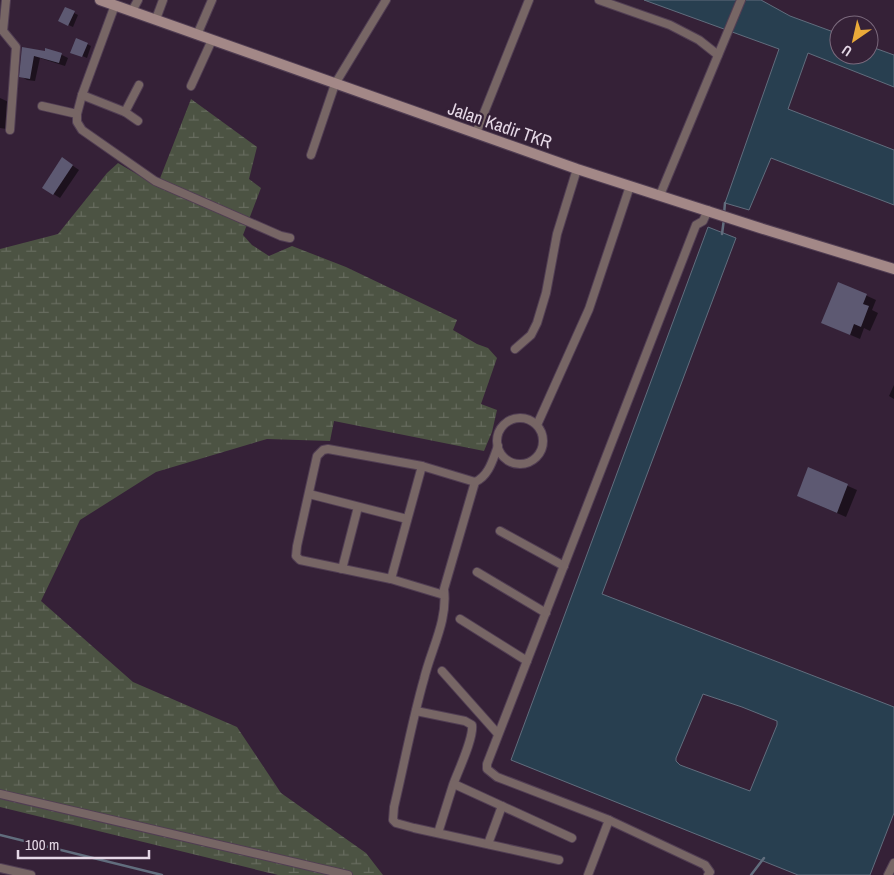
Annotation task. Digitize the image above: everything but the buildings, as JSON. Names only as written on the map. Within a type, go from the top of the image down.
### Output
[{"type":"street","points":[[6,0],[3,31],[16,47],[10,130]]},
{"type":"street","name":"Jalan Kadir TKR","points":[[100,0],[577,169],[894,269]]},
{"type":"street","points":[[132,11],[138,0]]},
{"type":"street","points":[[156,19],[164,0]]},
{"type":"street","points":[[197,35],[212,0]]},
{"type":"street","points":[[311,155],[334,84],[386,0]]},
{"type":"street","points":[[476,133],[529,0]]},
{"type":"street","points":[[599,0],[670,25],[699,40],[718,55]]},
{"type":"street","points":[[660,195],[740,0]]},
{"type":"street","points":[[116,5],[76,114],[77,122],[82,130],[155,181],[281,236],[290,238]]},
{"type":"street","points":[[191,86],[212,40]]},
{"type":"street","points":[[125,112],[139,85]]},
{"type":"street","points":[[82,95],[125,112],[138,121]]},
{"type":"street","points":[[42,106],[76,114]]},
{"type":"street","points":[[515,349],[531,335],[537,323],[546,293],[558,234],[577,169]]},
{"type":"street","points":[[537,425],[589,309],[630,186]]},
{"type":"street","points":[[708,875],[710,872],[705,865],[609,820],[491,774],[487,769],[487,764],[696,225],[703,221],[710,211]]},
{"type":"street","points":[[444,595],[391,579],[306,562],[296,556],[317,456],[323,450],[328,449],[422,466],[475,482],[485,475],[498,446],[499,433],[507,423],[525,419],[537,425],[543,443],[539,455],[528,463],[522,464],[509,461],[500,452],[498,446]]},
{"type":"street","points":[[391,579],[422,466]]},
{"type":"street","points":[[475,482],[444,589],[445,601],[442,621],[416,710],[394,807],[393,820],[396,823],[559,860]]},
{"type":"street","points":[[309,494],[407,519]]},
{"type":"street","points":[[342,569],[358,507]]},
{"type":"street","points":[[500,531],[564,566]]},
{"type":"street","points":[[477,572],[546,613]]},
{"type":"street","points":[[460,619],[527,661]]},
{"type":"street","points":[[442,671],[498,734]]},
{"type":"street","points":[[416,710],[465,721],[473,729],[438,833]]},
{"type":"street","points":[[454,784],[572,838]]},
{"type":"street","points":[[0,794],[348,875]]},
{"type":"street","points":[[488,844],[502,806]]},
{"type":"street","points":[[588,875],[609,820]]},
{"type":"street","points":[[888,875],[894,863]]},
{"type":"street","points":[[2,871],[31,875]]},
{"type":"green space","points":[[191,99],[257,147],[249,179],[261,188],[243,235],[252,245],[269,256],[292,246],[346,267],[457,320],[453,330],[488,348],[497,358],[481,404],[497,410],[492,432],[484,451],[334,421],[330,441],[267,439],[156,472],[80,520],[41,601],[133,682],[237,727],[281,793],[366,853],[383,875],[278,875],[0,807],[0,249],[58,234],[107,173],[118,163],[157,186]]},
{"type":"water","points":[[644,0],[761,0],[790,16],[829,30],[829,61],[808,53],[788,109],[894,150],[894,205],[771,158],[749,210],[725,203],[779,49]]},
{"type":"water","points":[[879,50],[894,55],[894,87],[838,65],[879,65]]},
{"type":"water","points":[[708,227],[736,238],[602,594],[894,707],[894,813],[870,875],[798,875],[511,760]],"holes":[[[703,694],[777,721],[750,791],[680,765],[676,761]]]},
{"type":"waterway","points":[[724,214],[725,203]]},
{"type":"waterway","points":[[722,234],[724,219]]},
{"type":"waterway","points":[[0,835],[162,875]]},
{"type":"waterway","points":[[751,875],[764,858]]}]
